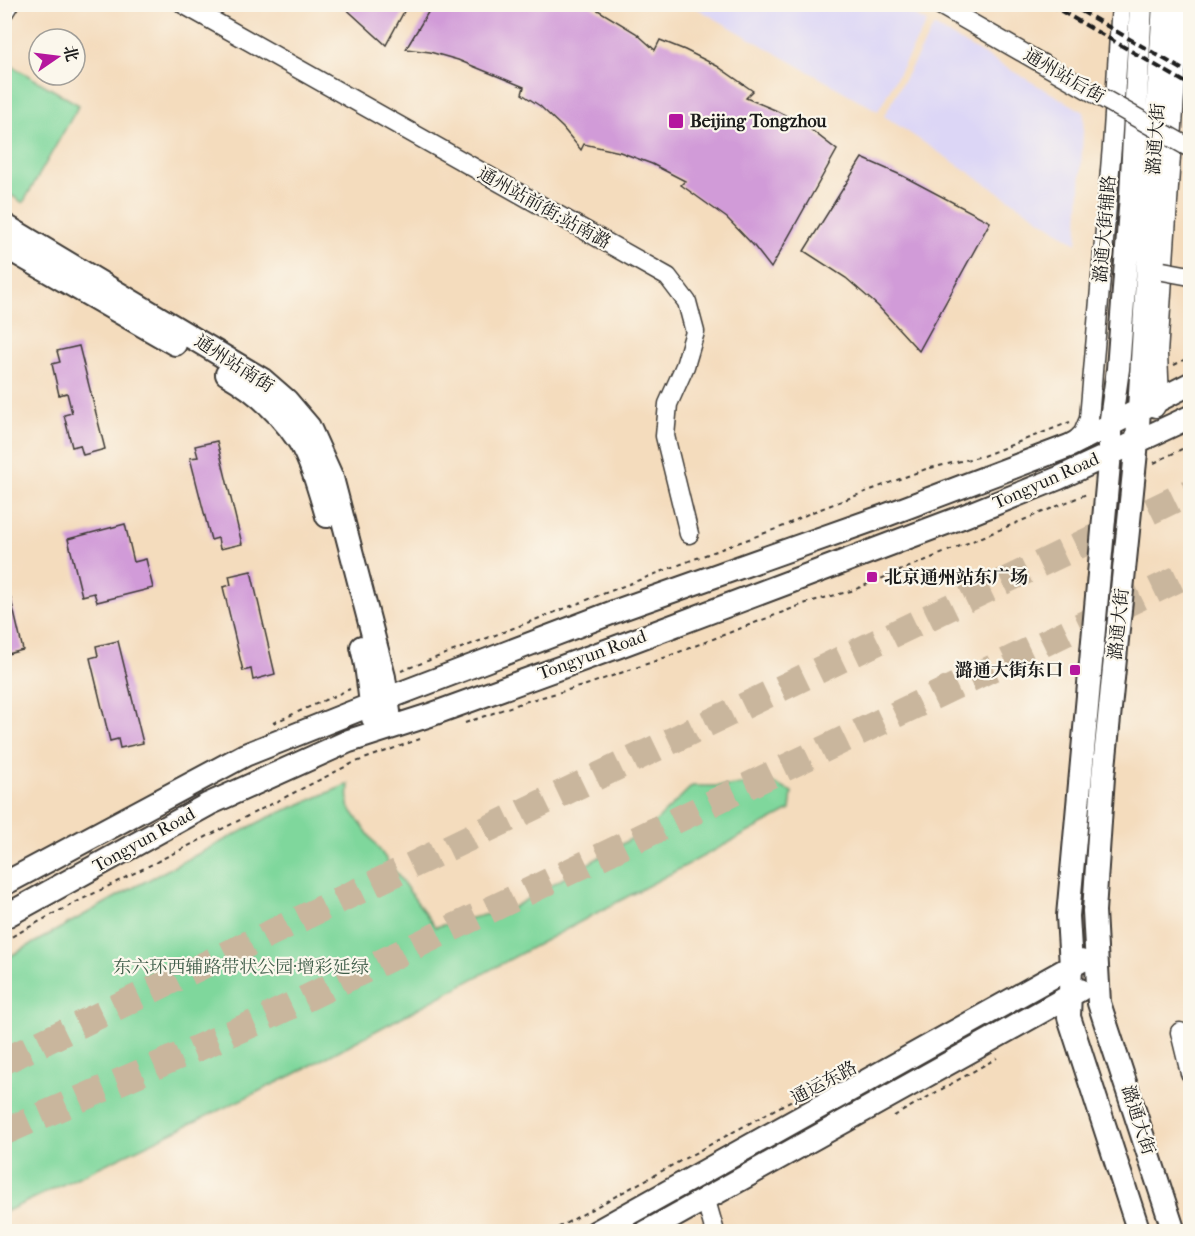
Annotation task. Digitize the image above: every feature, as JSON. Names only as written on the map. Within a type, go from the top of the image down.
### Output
[{"type":"main road","name":"潞通大街","points":[[1139,1232],[1070,1017],[1071,966],[1068,916],[1110,453],[1110,426],[1118,369],[1129,230],[1141,4]]},
{"type":"main road","name":"潞通大街","points":[[1164,4],[1137,442],[1103,777],[1094,911],[1099,1003],[1174,1232]]},
{"type":"main road","name":"通州站南街","points":[[4,225],[262,380],[286,400],[309,428],[332,478],[384,730]]},
{"type":"main road","name":"通州站南街","points":[[4,246],[232,378],[270,405],[300,442],[318,486],[366,665],[379,701]]},
{"type":"main road","name":"Tongyun Road","points":[[4,884],[244,755],[619,610],[862,524],[1069,446],[1191,384]]},
{"type":"main road","name":"Tongyun Road","points":[[4,917],[209,804],[349,741],[617,647],[940,525],[1059,478],[1191,417]]},
{"type":"main road","name":"通运东路","points":[[596,1232],[1096,953]]},
{"type":"main road","points":[[646,1232],[705,1197],[882,1102],[1097,981]]},
{"type":"street","points":[[4,12],[9,4]]},
{"type":"street","name":"通州站前街;站南潞","points":[[183,4],[668,278],[687,302],[695,332],[685,366],[668,404],[665,436],[689,534]]},
{"type":"street","name":"通州站后街","points":[[938,4],[1191,148]]},
{"type":"street","name":"潞通大街辅路","points":[[1069,446],[1083,433],[1089,419],[1112,146],[1121,4]]},
{"type":"street","points":[[1137,442],[1160,399],[1158,354],[1181,4]]},
{"type":"street","points":[[1163,271],[1191,276]]},
{"type":"street","points":[[1180,1032],[1191,1073]]},
{"type":"street","points":[[705,1197],[715,1232]]},
{"type":"path","points":[[1133,473],[1191,445]]},
{"type":"path","name":"Tongyun Road","points":[[460,724],[524,702],[586,686],[809,602],[852,591],[1107,485]]},
{"type":"path","name":"Tongyun Road","points":[[4,940],[353,763],[420,738]]},
{"type":"path","name":"通运东路","points":[[550,1232],[806,1093]]},
{"type":"shaded area","points":[[691,5],[895,5],[927,22],[878,111]]},
{"type":"shaded area","points":[[934,26],[1084,112],[1077,244],[884,116]]},
{"type":"green space","points":[[5,62],[27,75],[27,87],[48,87],[79,105],[23,203],[5,191]]},
{"type":"green space","name":"东六环西辅路带状公园·增彩延绿","points":[[770,782],[792,792],[790,810],[293,1075],[5,1212],[5,959],[125,892],[267,818],[349,784],[348,806],[435,927],[512,908],[648,829],[692,786],[728,786]]},
{"type":"building","points":[[341,4],[408,4],[386,45]]},
{"type":"building","points":[[433,4],[588,4],[636,33],[655,50],[660,40],[717,66],[753,91],[746,98],[806,126],[837,150],[771,268],[727,218],[681,185],[685,181],[652,164],[620,152],[584,144],[581,150],[563,128],[540,106],[522,94],[524,87],[458,60],[430,52],[406,49]]},
{"type":"building","points":[[862,158],[903,176],[990,222],[919,351],[878,306],[846,278],[804,251]]},
{"type":"building","points":[[79,346],[105,449],[83,455],[80,445],[72,447],[64,415],[72,413],[67,393],[59,395],[52,364],[60,362],[57,351]]},
{"type":"building","points":[[217,441],[242,544],[220,549],[218,538],[211,540],[190,458],[198,457],[195,446]]},
{"type":"building","points":[[125,524],[134,562],[146,559],[153,588],[97,602],[94,593],[82,596],[68,539]]},
{"type":"building","points":[[251,571],[275,674],[253,680],[251,669],[243,671],[223,587],[231,585],[229,576]]},
{"type":"building","points":[[9,591],[23,650],[4,655],[4,592]]},
{"type":"building","points":[[118,641],[143,743],[120,748],[118,739],[110,741],[90,658],[98,656],[96,646]]},
{"type":"tunnel","points":[[4,1061],[1190,492]]},
{"type":"tunnel","points":[[4,1132],[257,1022],[1190,573]]},
{"type":"railway","points":[[1049,4],[1190,85]]},
{"type":"railway","points":[[1069,4],[1190,74]]},
{"type":"place","name":"Beijing Tongzhou","points":[[676,121]]},
{"type":"place","name":"北京通州站东广场","points":[[872,577]]},
{"type":"place","name":"潞通大街东口","points":[[1075,670]]}]
